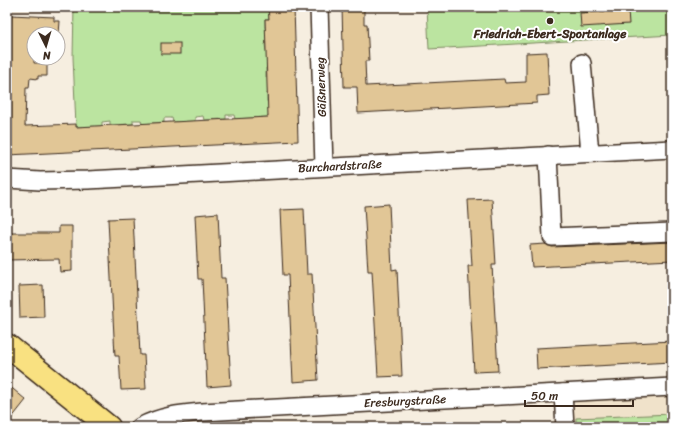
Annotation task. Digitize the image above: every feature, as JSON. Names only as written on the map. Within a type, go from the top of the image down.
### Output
[{"type":"main road","points":[[7,345],[109,427]]},
{"type":"street","name":"Gäßnerweg","points":[[319,7],[324,167]]},
{"type":"street","points":[[582,63],[590,153]]},
{"type":"street","name":"Burchardstraße","points":[[7,178],[40,181],[88,180],[672,148]]},
{"type":"street","points":[[548,155],[552,237],[672,232]]},
{"type":"street","name":"Eresburgstraße","points":[[140,427],[165,416],[202,412],[672,387]]},
{"type":"street","points":[[563,393],[565,427]]},
{"type":"shaded area","points":[[672,396],[672,427],[571,427],[571,408],[579,401]]},
{"type":"green space","points":[[74,7],[268,7],[269,19],[265,19],[265,28],[269,28],[270,43],[265,44],[266,52],[270,52],[270,68],[266,68],[266,77],[271,77],[271,92],[267,93],[267,101],[276,120],[267,117],[235,119],[234,115],[226,115],[226,119],[204,120],[203,116],[195,117],[195,121],[173,122],[172,118],[164,118],[164,122],[142,124],[141,120],[133,120],[133,124],[110,125],[110,121],[102,122],[102,126],[76,127],[73,57]]},
{"type":"green space","name":"Friedrich-Ebert-Sportanlage","points":[[427,7],[672,7],[672,35],[429,49]]},
{"type":"green space","points":[[672,414],[672,427],[576,427],[576,418]]},
{"type":"building","points":[[268,7],[294,7],[298,141],[7,155],[7,61],[9,61],[11,15],[54,17],[54,21],[60,21],[60,26],[26,26],[26,66],[47,66],[47,76],[38,76],[38,79],[30,78],[29,88],[26,88],[25,126],[76,124],[76,127],[268,117],[265,19],[269,19]]},
{"type":"building","points":[[342,7],[364,7],[364,24],[367,24],[369,61],[365,61],[366,86],[504,79],[505,83],[526,82],[526,53],[547,52],[549,95],[537,96],[537,103],[358,113],[357,87],[344,87]]},
{"type":"building","points":[[628,10],[629,24],[581,27],[580,13]]},
{"type":"building","points":[[161,43],[180,43],[180,54],[161,54]]},
{"type":"building","points":[[492,199],[496,265],[492,265],[498,371],[474,372],[468,266],[472,266],[468,200]]},
{"type":"building","points":[[389,204],[392,270],[397,269],[402,376],[378,377],[372,271],[368,271],[364,206]]},
{"type":"building","points":[[304,209],[307,274],[312,274],[318,380],[293,382],[288,275],[283,275],[280,210]]},
{"type":"building","points":[[218,213],[221,278],[225,278],[231,385],[207,387],[202,279],[198,279],[195,215]]},
{"type":"building","points":[[133,218],[140,355],[144,355],[146,389],[121,390],[119,356],[115,356],[108,219]]},
{"type":"building","points":[[59,226],[72,226],[72,271],[60,272],[59,259],[7,260],[7,233],[59,233]]},
{"type":"building","points":[[672,242],[672,260],[532,267],[530,245],[546,244],[552,247]]},
{"type":"building","points":[[43,285],[44,317],[20,318],[19,286]]},
{"type":"building","points":[[672,341],[672,362],[537,369],[536,348]]},
{"type":"building","points":[[7,384],[26,400],[7,424]]},
{"type":"place","name":"Friedrich-Ebert-Sportanlage","points":[[550,21]]}]
